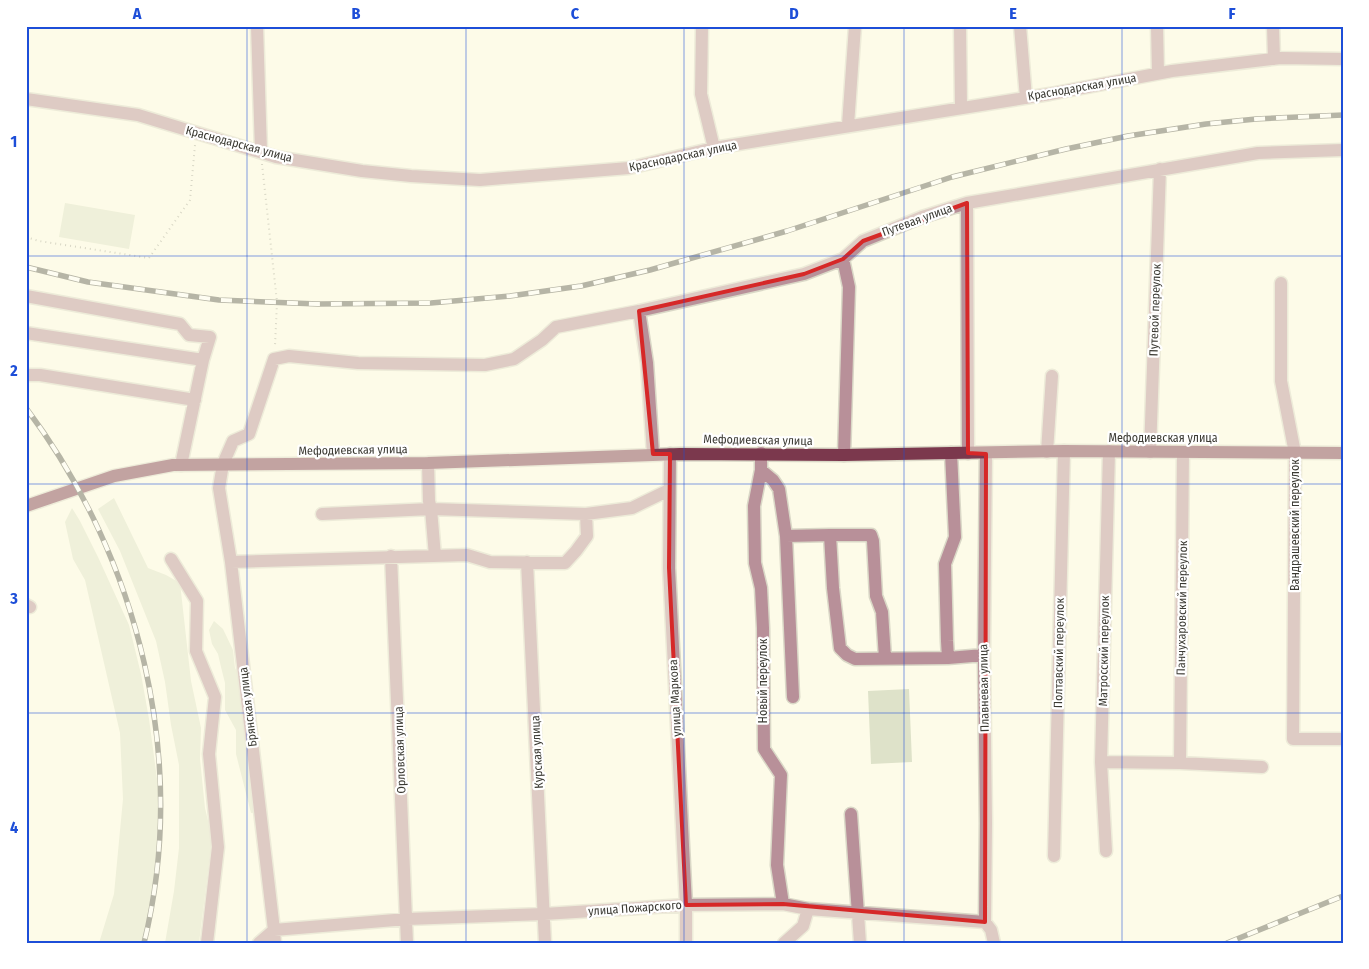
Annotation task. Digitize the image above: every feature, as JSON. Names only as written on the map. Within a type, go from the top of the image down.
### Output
[{"type":"main road","name":"Мефодиевская улица","points":[[26,506],[114,476],[177,465],[428,463],[653,454],[986,454],[1064,451],[1343,453]]},
{"type":"street","points":[[257,26],[261,151]]},
{"type":"street","points":[[702,26],[701,94],[714,148]]},
{"type":"street","points":[[848,125],[854,26]]},
{"type":"street","points":[[960,26],[961,108]]},
{"type":"street","points":[[1020,26],[1026,98]]},
{"type":"street","points":[[1157,26],[1158,73]]},
{"type":"street","points":[[1274,26],[1274,59]]},
{"type":"street","name":"Краснодарская улица","points":[[26,99],[156,119],[196,134],[276,156],[362,171],[480,180],[629,168],[714,148],[848,125],[1026,98],[1158,73],[1274,59],[1343,59]]},
{"type":"street","name":"Путевая улица","points":[[274,358],[289,356],[358,363],[485,365],[514,359],[542,340],[556,327],[639,311],[804,274],[843,258],[863,241],[922,216],[967,203],[1258,153],[1343,150]]},
{"type":"street","name":"Путевой переулок","points":[[1150,452],[1160,169]]},
{"type":"street","points":[[967,203],[968,453]]},
{"type":"street","points":[[843,258],[849,286],[844,455]]},
{"type":"street","name":"Вандрашевский переулок","points":[[1281,283],[1281,381],[1296,453],[1293,739],[1343,739]]},
{"type":"street","points":[[26,296],[180,324],[189,335],[210,337],[177,465]]},
{"type":"street","points":[[639,311],[646,363],[653,454]]},
{"type":"street","points":[[26,333],[203,360]]},
{"type":"street","name":"Брянская улица","points":[[274,358],[249,434],[232,441],[223,464],[219,488],[231,562],[274,936]]},
{"type":"street","points":[[26,375],[40,375],[195,400]]},
{"type":"street","points":[[1047,452],[1052,376]]},
{"type":"street","name":"Полтавский переулок","points":[[1054,856],[1064,451]]},
{"type":"street","name":"Матросский переулок","points":[[1106,850],[1101,762],[1109,451]]},
{"type":"street","name":"Панчухаровский переулок","points":[[1180,763],[1183,452]]},
{"type":"street","name":"Новый переулок","points":[[761,453],[761,470],[754,506],[755,562],[762,588],[764,749],[781,775],[778,865],[783,904]]},
{"type":"street","points":[[948,658],[945,564],[955,537],[951,453]]},
{"type":"street","name":"улица Маркова","points":[[670,454],[669,568],[686,905],[686,943]]},
{"type":"street","name":"Плавневая улица","points":[[986,454],[984,655],[988,926],[994,943]]},
{"type":"street","points":[[428,463],[429,502],[435,556]]},
{"type":"street","points":[[761,470],[774,480],[778,489],[786,536],[793,697]]},
{"type":"street","points":[[322,514],[431,509],[586,514],[632,508],[669,490]]},
{"type":"street","points":[[231,562],[467,555],[490,562],[565,563],[587,536],[586,514]]},
{"type":"street","points":[[830,535],[833,588],[840,648],[847,655],[855,659],[948,658],[984,655]]},
{"type":"street","points":[[786,536],[871,535],[873,540],[876,596],[882,612],[885,658]]},
{"type":"street","name":"Орловская улица","points":[[392,556],[407,943]]},
{"type":"street","points":[[171,559],[197,601],[196,651],[215,697],[209,754],[218,847],[207,943]]},
{"type":"street","name":"Курская улица","points":[[527,562],[545,943]]},
{"type":"street","points":[[1101,762],[1180,763],[1262,768]]},
{"type":"street","points":[[851,814],[860,943]]},
{"type":"street","name":"улица Пожарского","points":[[274,936],[407,919],[544,914],[686,905],[783,904],[808,909],[859,912],[988,926]]},
{"type":"street","points":[[784,943],[803,926],[808,909]]},
{"type":"street","points":[[259,943],[274,936]]},
{"type":"path","points":[[26,237],[39,241],[149,258],[190,200],[196,134]]},
{"type":"path","points":[[261,151],[278,302],[274,358]]},
{"type":"highlighted area","points":[[967,203],[968,453],[986,454],[985,922],[783,904],[686,905],[669,568],[670,454],[653,454],[639,311],[804,274],[843,259],[863,241]]},
{"type":"green space","points":[[65,203],[135,215],[129,249],[59,237]]},
{"type":"green space","points":[[114,498],[148,568],[180,583],[191,681],[201,728],[200,759],[205,808],[212,838],[199,943],[165,943],[179,848],[179,765],[156,641],[120,551],[98,509]]},
{"type":"green space","points":[[72,508],[98,557],[129,625],[141,674],[149,719],[159,794],[152,901],[144,943],[99,943],[114,894],[123,799],[120,733],[85,580],[73,559],[65,522]]},
{"type":"green space","points":[[214,621],[223,629],[233,650],[235,668],[245,685],[259,812],[251,813],[236,754],[236,730],[225,710],[225,683],[218,654],[212,644],[209,630]]},
{"type":"green space","points":[[909,689],[912,762],[871,764],[868,691]]},
{"type":"railway","points":[[26,267],[88,282],[219,300],[318,304],[431,303],[510,296],[581,286],[650,270],[787,231],[952,177],[1066,149],[1128,136],[1206,124],[1256,119],[1343,115]]},
{"type":"railway","points":[[26,408],[65,467],[98,529],[125,595],[144,663],[156,733],[160,803],[156,874],[144,943]]},
{"type":"railway","points":[[1227,943],[1343,896]]}]
